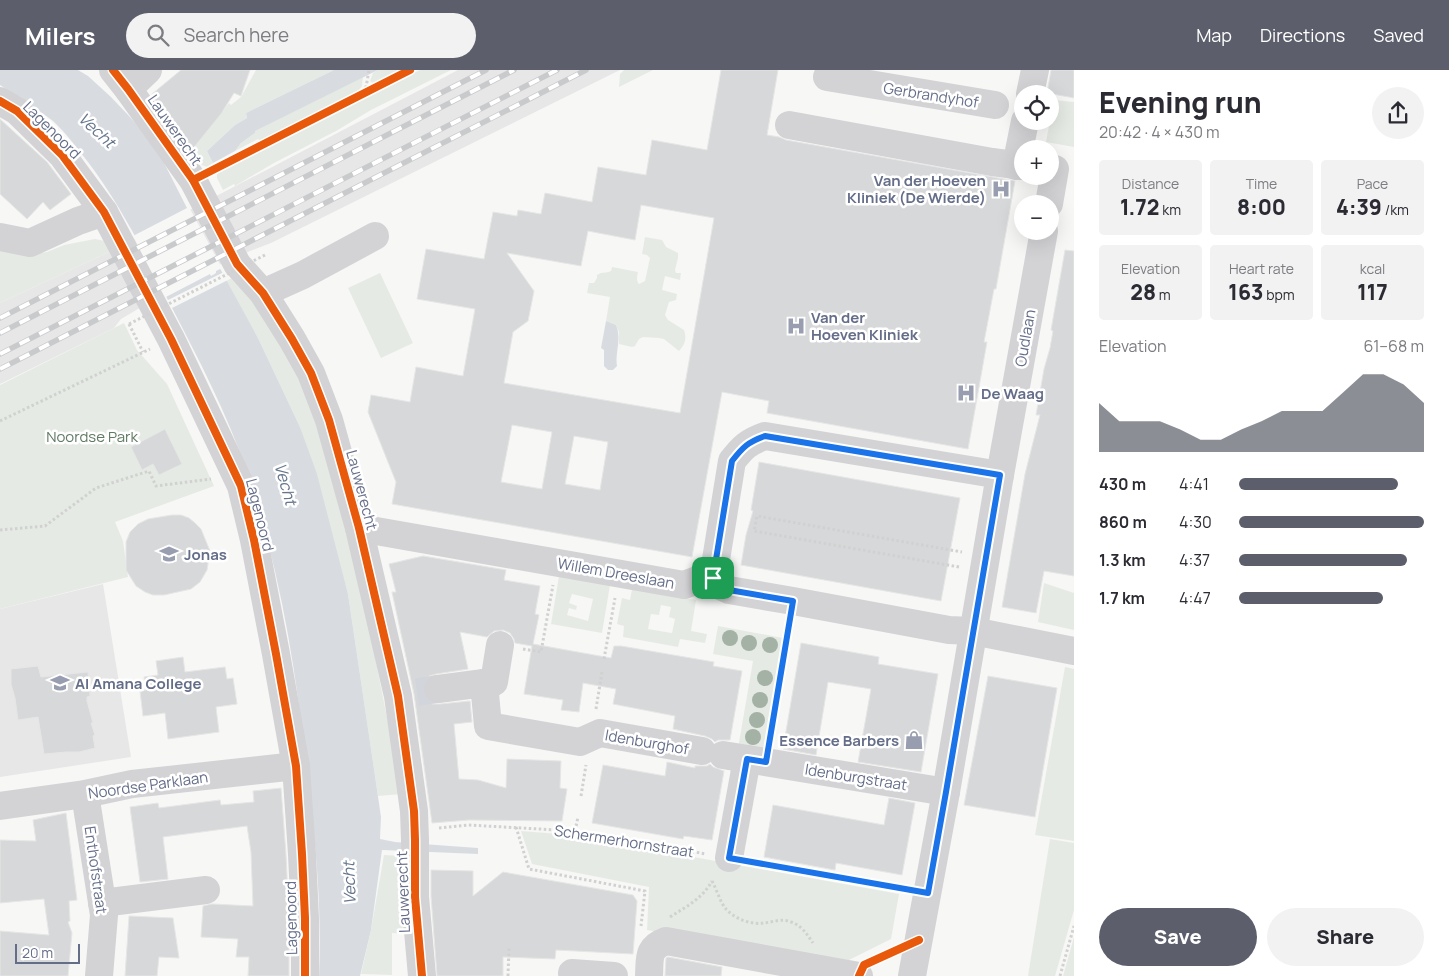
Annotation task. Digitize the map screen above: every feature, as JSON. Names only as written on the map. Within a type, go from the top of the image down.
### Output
[{"type":"street","points":[[120,79],[148,70]]},
{"type":"street","name":"Gerbrandyhof","points":[[844,70],[827,77],[995,105]]},
{"type":"street","points":[[1032,85],[1035,70]]},
{"type":"street","name":"Lauwerecht","points":[[120,79],[195,183],[237,264],[263,293],[312,374],[329,420],[359,528],[418,692],[414,811],[420,841],[415,897],[422,976]]},
{"type":"street","name":"Lagenoord","points":[[0,100],[17,112],[62,155],[104,212],[171,339],[241,486],[254,540],[296,766],[305,918],[305,976]]},
{"type":"street","points":[[789,126],[1014,165]]},
{"type":"street","points":[[1052,195],[1060,170]]},
{"type":"street","points":[[0,237],[30,243],[78,221],[104,212]]},
{"type":"street","points":[[263,293],[303,276],[375,236]]},
{"type":"street","name":"Oudlaan","points":[[912,976],[1042,240]]},
{"type":"street","points":[[1000,475],[765,436],[753,440],[743,447],[732,461],[713,578],[718,585],[729,590],[949,630],[973,631],[1074,651]]},
{"type":"street","name":"Willem Dreeslaan","points":[[359,528],[684,585],[703,578],[713,578]]},
{"type":"street","points":[[418,692],[494,682],[500,645]]},
{"type":"street","name":"Idenburghof","points":[[484,683],[488,726],[580,742],[600,733],[734,757]]},
{"type":"street","points":[[723,857],[734,757]]},
{"type":"street","name":"Idenburgstraat","points":[[734,757],[946,792]]},
{"type":"street","name":"Noordse Parklaan","points":[[0,806],[85,794],[132,784],[296,766]]},
{"type":"street","name":"Enthofstraat","points":[[85,794],[104,915],[99,976]]},
{"type":"street","points":[[102,904],[206,890]]},
{"type":"street","points":[[649,976],[651,952],[656,944],[666,941],[859,976]]},
{"type":"street","points":[[572,973],[614,976]]},
{"type":"path","points":[[356,97],[368,88],[369,70]]},
{"type":"path","points":[[143,352],[129,324],[265,255]]},
{"type":"path","points":[[0,421],[171,339]]},
{"type":"path","points":[[0,530],[45,526],[96,488],[149,471],[156,486],[211,479],[234,469]]},
{"type":"path","points":[[960,567],[754,531],[757,516],[963,552]]},
{"type":"path","points":[[500,645],[541,652],[557,562]]},
{"type":"path","points":[[604,659],[620,573]]},
{"type":"path","points":[[734,757],[793,601]]},
{"type":"path","points":[[575,831],[578,817]]},
{"type":"path","points":[[516,827],[529,869],[644,891],[641,932],[656,944],[659,926],[698,899],[707,890],[723,857]]},
{"type":"path","points":[[712,881],[725,908],[737,919],[762,924],[790,921],[802,928],[821,956],[820,969]]},
{"type":"path","points":[[1060,976],[1074,926]]},
{"type":"path","points":[[508,976],[509,946]]},
{"type":"shaded area","points":[[458,70],[620,70],[271,243],[232,258],[121,319],[114,328],[0,384],[0,303],[111,251]]},
{"type":"shaded area","name":"Al Amana College","points":[[103,584],[131,757],[0,777],[0,609]]},
{"type":"green space","points":[[256,70],[334,70],[246,113],[247,118],[235,125],[207,151],[213,163],[207,167],[202,165],[191,151],[229,103],[231,105],[241,97]]},
{"type":"green space","points":[[378,70],[398,70],[373,83],[370,81],[373,73]]},
{"type":"green space","points":[[420,70],[451,70],[371,110],[235,186],[234,184],[223,190],[217,178],[219,172]]},
{"type":"green space","points":[[624,70],[653,70],[619,87],[620,74]]},
{"type":"green space","points":[[363,76],[362,86],[359,90],[260,141],[258,139],[235,151],[241,143],[255,133],[254,131]]},
{"type":"green space","points":[[1059,100],[1074,102],[1074,147],[1059,144],[1059,140],[1046,140],[1048,130],[1059,130]]},
{"type":"green space","points":[[645,237],[662,240],[666,247],[678,253],[675,270],[676,273],[681,273],[680,280],[665,276],[662,290],[677,294],[676,300],[669,302],[665,315],[668,320],[684,330],[685,341],[679,351],[664,339],[659,338],[643,337],[632,347],[619,344],[619,332],[616,325],[606,321],[610,297],[587,293],[589,283],[594,283],[597,275],[611,271],[612,267],[638,272],[637,280],[639,284],[645,281],[650,258],[642,254]]},
{"type":"green space","points":[[95,239],[105,241],[111,251],[0,303],[0,250],[31,254],[47,252],[64,245]]},
{"type":"green space","points":[[380,273],[413,343],[381,358],[348,288]]},
{"type":"green space","points":[[240,274],[301,367],[355,555],[402,794],[378,796],[348,594],[300,427],[258,338],[226,281]]},
{"type":"green space","name":"Noordse Park","points":[[124,323],[137,350],[167,384],[214,486],[115,522],[123,541],[128,577],[0,609],[0,385]]},
{"type":"green space","points":[[559,576],[610,585],[602,633],[551,624]],"holes":[[[572,594],[593,599],[588,621],[567,615],[569,608],[576,610],[577,606],[569,603]]]},
{"type":"green space","points":[[1044,583],[1074,593],[1074,630],[1038,622]]},
{"type":"green space","points":[[632,589],[696,600],[691,631],[707,634],[705,643],[680,639],[678,647],[623,637],[624,626],[617,624],[622,598],[630,600]],"holes":[[[661,605],[671,607],[669,617],[675,619],[672,633],[648,629],[651,614],[659,615]]]},
{"type":"green space","points":[[718,626],[783,638],[763,758],[737,754],[753,661],[713,654]]},
{"type":"green space","points":[[1065,667],[1074,669],[1074,841],[1035,835]]},
{"type":"green space","points":[[521,831],[572,835],[899,894],[891,939],[841,964],[647,930],[649,887],[532,864]]},
{"type":"green space","points":[[1050,839],[1074,843],[1074,910],[1055,976],[1028,976]]},
{"type":"green space","points":[[384,855],[402,856],[407,934],[392,933],[392,975],[361,974],[371,930]]},
{"type":"green space","points":[[1074,937],[1074,976],[1063,976]]},
{"type":"water","name":"Vecht","points":[[0,70],[78,70],[88,76],[129,116],[144,133],[162,159],[258,338],[300,427],[317,474],[348,594],[381,817],[380,839],[395,842],[478,848],[478,854],[382,850],[371,930],[360,976],[319,976],[320,927],[316,853],[299,702],[286,624],[269,548],[259,510],[239,450],[201,365],[142,248],[122,213],[88,162],[58,126],[0,85]]},
{"type":"water","points":[[334,70],[378,70],[255,131],[235,151],[213,163],[207,151],[235,125],[247,118],[246,113]]},
{"type":"water","points":[[606,321],[616,325],[618,330],[617,366],[613,370],[608,370],[604,366],[604,350],[601,348]]},
{"type":"pier","points":[[189,207],[222,268],[211,276],[210,274],[164,298],[133,236]]},
{"type":"pier","points":[[224,272],[228,280],[170,309],[166,301]]},
{"type":"building","points":[[181,70],[250,70],[241,96],[234,93],[221,114],[191,151],[152,96]]},
{"type":"building","name":"Van der Hoeven Kliniek","points":[[721,70],[778,70],[767,135],[1014,181],[996,289],[994,289],[984,342],[987,342],[968,449],[767,413],[769,401],[722,392],[692,557],[392,504],[396,482],[368,412],[371,395],[410,402],[416,367],[463,376],[475,309],[417,299],[426,249],[484,259],[493,212],[517,216],[518,210],[541,214],[545,193],[592,202],[598,167],[646,175],[652,140],[707,150]],"holes":[[[641,205],[714,218],[680,413],[504,383],[513,332],[528,321],[534,291],[507,253],[581,266],[588,231],[635,240]],[[512,425],[552,432],[542,489],[501,482]],[[574,436],[608,442],[600,490],[565,484]]]},
{"type":"building","points":[[1051,70],[1074,70],[1074,98],[1059,95],[1059,85],[1048,85]]},
{"type":"building","points":[[0,119],[47,162],[71,194],[50,210],[43,202],[27,219],[0,194]]},
{"type":"building","points":[[1065,250],[1074,251],[1074,576],[1044,571],[1036,613],[1002,607],[1025,474],[1040,415],[1036,415],[1053,331],[1051,330]]},
{"type":"building","points":[[165,429],[182,464],[159,475],[153,464],[142,470],[131,447]]},
{"type":"building","points":[[759,462],[960,498],[941,601],[741,565],[746,535],[753,511],[751,510]]},
{"type":"building","points":[[181,515],[189,518],[201,529],[210,551],[207,570],[200,582],[191,589],[164,595],[153,595],[136,586],[126,570],[126,542],[130,532],[138,524],[148,519]]},
{"type":"building","points":[[423,556],[506,570],[504,580],[540,586],[535,614],[539,615],[533,644],[611,658],[614,646],[621,646],[714,662],[713,666],[742,671],[730,740],[718,740],[715,742],[705,736],[673,729],[675,716],[613,704],[616,689],[583,683],[579,712],[561,710],[563,700],[524,694],[532,646],[515,643],[510,633],[503,630],[494,631],[487,637],[460,632],[468,669],[429,676],[424,683],[423,691],[425,698],[432,704],[470,701],[472,722],[454,724],[459,779],[478,780],[506,788],[507,759],[561,761],[560,788],[567,789],[562,821],[469,820],[432,823],[414,694],[392,592],[396,592],[389,564]]},
{"type":"building","points":[[801,643],[879,657],[878,664],[938,674],[921,772],[858,762],[871,689],[828,682],[816,755],[783,749]]},
{"type":"building","points":[[183,657],[185,672],[225,667],[227,679],[233,678],[237,704],[216,707],[219,732],[168,739],[165,713],[143,716],[140,691],[146,690],[144,677],[158,675],[156,661]]},
{"type":"building","points":[[38,666],[41,677],[88,672],[90,696],[87,697],[87,701],[93,723],[91,723],[95,735],[93,736],[95,748],[79,752],[44,754],[38,717],[18,720],[11,684],[11,669]]},
{"type":"building","points":[[988,676],[1057,688],[1035,817],[964,805]]},
{"type":"building","points":[[667,762],[695,768],[695,766],[707,766],[710,764],[724,771],[712,840],[684,836],[683,839],[592,823],[603,765],[665,776]]},
{"type":"building","points":[[281,788],[289,918],[289,976],[248,976],[249,957],[236,957],[238,939],[201,937],[203,906],[212,904],[253,906],[251,852],[247,826],[163,837],[168,879],[140,882],[130,807],[158,803],[159,808],[220,800],[221,805],[254,802],[253,791]]},
{"type":"building","points":[[889,798],[915,803],[902,875],[836,863],[835,870],[764,857],[773,805],[884,825]]},
{"type":"building","points":[[66,813],[77,900],[69,901],[70,921],[68,922],[72,933],[68,976],[0,976],[0,931],[49,935],[44,899],[0,903],[0,840],[36,841],[33,820]]},
{"type":"building","points":[[431,870],[473,871],[473,896],[503,872],[633,895],[637,901],[633,954],[556,950],[555,959],[503,957],[503,976],[437,976]]},
{"type":"building","points":[[129,916],[173,918],[179,958],[159,957],[157,976],[125,976]]},
{"type":"building","points":[[666,958],[722,967],[721,976],[665,976]]},
{"type":"tunnel","points":[[417,692],[438,689]]},
{"type":"railway","points":[[0,318],[486,70]]},
{"type":"railway","points":[[0,333],[514,70]]},
{"type":"railway","points":[[0,354],[557,70]]},
{"type":"railway","points":[[0,369],[586,70]]},
{"type":"cycle path","points":[[113,70],[193,180],[237,264],[263,293],[292,339],[311,373],[329,420],[359,528],[398,696],[414,811],[415,897],[422,976]]},
{"type":"cycle path","points":[[193,180],[410,70]]},
{"type":"cycle path","points":[[0,101],[17,111],[62,155],[104,212],[171,339],[241,486],[254,540],[296,766],[305,918],[305,976]]},
{"type":"cycle path","points":[[859,976],[864,965],[919,940]]},
{"type":"place","name":"Van der Hoeven Kliniek (De Wierde)","points":[[1001,189]]},
{"type":"place","name":"Van der Hoeven Kliniek","points":[[796,326]]},
{"type":"place","name":"De Waag","points":[[966,393]]},
{"type":"place","name":"Jonas","points":[[169,554]]},
{"type":"place","name":"Al Amana College","points":[[60,683]]},
{"type":"place","name":"Essence Barbers","points":[[914,740]]},
{"type":"route","points":[[765,436],[1000,475],[928,893],[729,858],[747,759],[766,762],[793,601],[729,590],[718,585],[713,578],[732,461],[743,447],[753,440],[765,436]]}]
